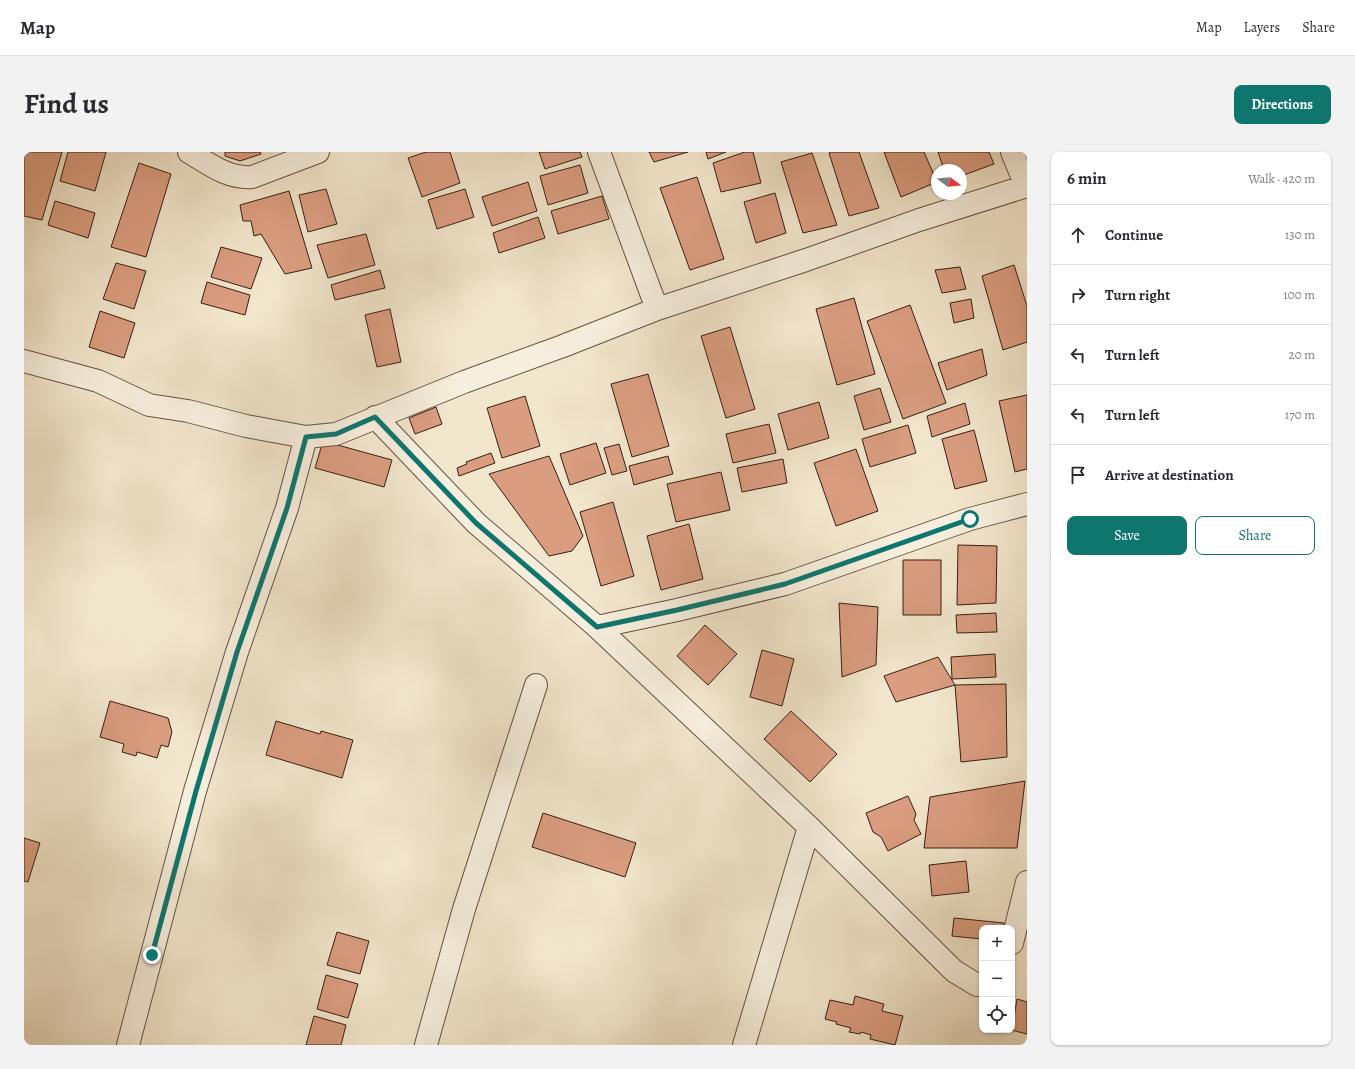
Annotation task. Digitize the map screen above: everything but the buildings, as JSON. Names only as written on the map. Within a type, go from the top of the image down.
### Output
[{"type":"street","points":[[189,152],[224,172],[242,178],[252,177],[318,152]]},
{"type":"street","points":[[599,152],[657,309]]},
{"type":"street","points":[[24,360],[98,381],[149,405],[188,411],[246,426],[306,437],[336,434],[464,382],[563,346],[657,309],[806,260],[919,220],[1026,186],[1012,152]]},
{"type":"street","points":[[375,417],[476,523],[597,627],[809,827],[954,971],[979,985]]},
{"type":"street","points":[[128,1045],[196,791],[237,652],[287,508],[306,437]]},
{"type":"street","points":[[597,627],[677,610],[785,584],[970,519],[1027,504]]},
{"type":"street","points":[[426,1045],[464,909],[536,685]]},
{"type":"street","points":[[744,1045],[809,827]]},
{"type":"street","points":[[1015,931],[1027,882]]},
{"type":"route","points":[[152,955],[196,791],[237,652],[287,508],[306,437],[336,434],[375,417],[476,523],[597,627],[677,610],[785,584],[970,519]]}]
